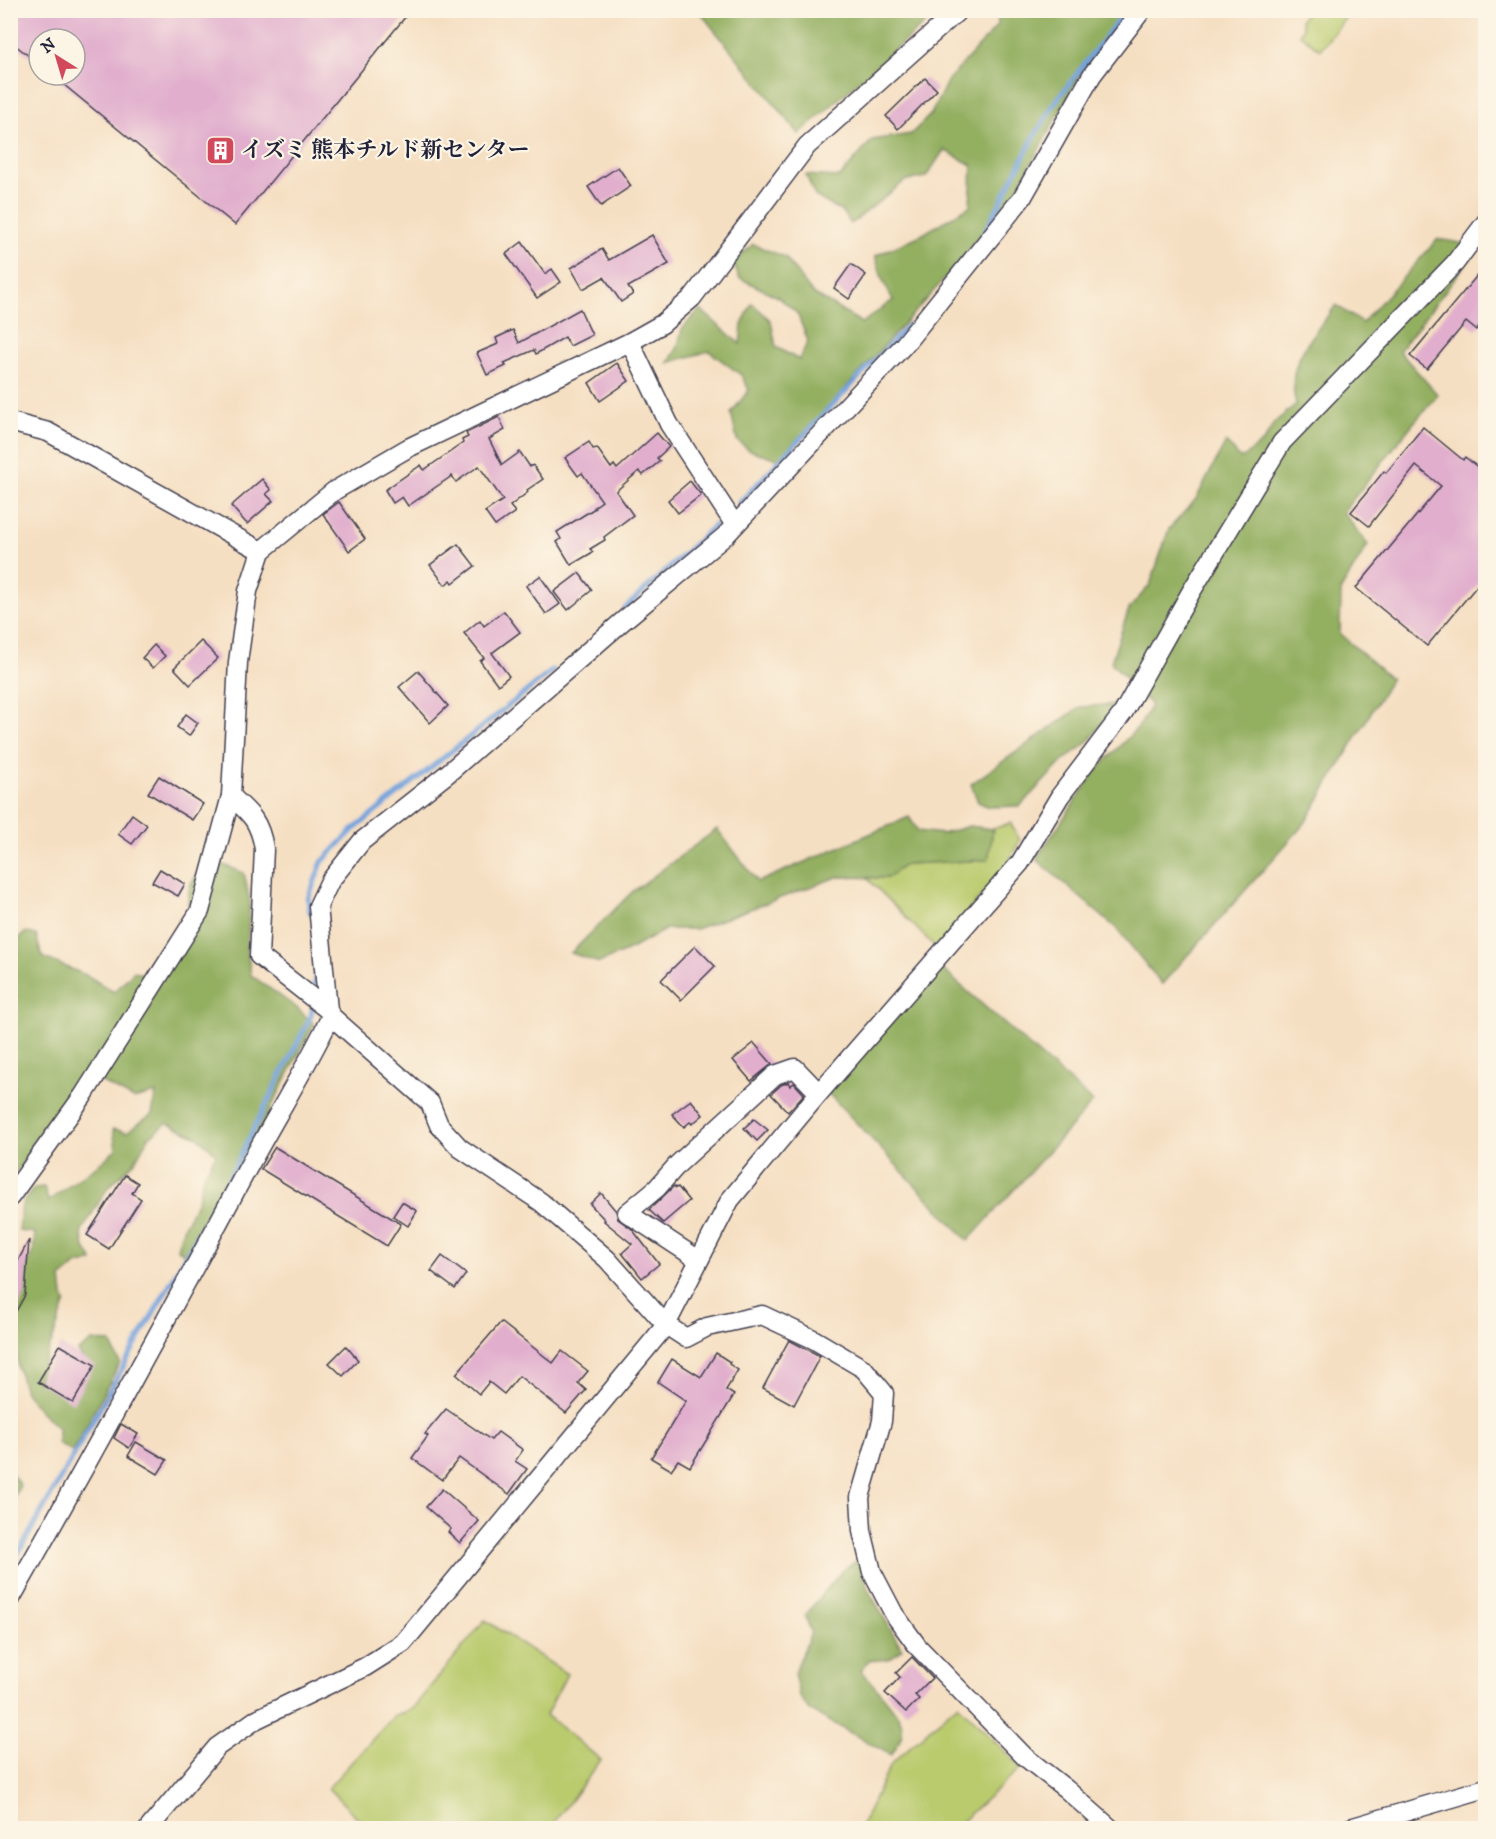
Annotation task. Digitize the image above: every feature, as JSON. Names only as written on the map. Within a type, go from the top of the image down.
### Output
[{"type":"street","points":[[10,1197],[83,1096],[200,911],[231,796],[238,662],[248,591],[261,551],[334,491],[408,448],[630,342],[662,324],[692,298],[807,146],[959,10]]},
{"type":"street","points":[[10,1600],[124,1399],[258,1149],[310,1060],[329,1013],[318,906],[330,880],[362,841],[447,774],[725,536],[904,345],[1022,198],[1092,75],[1142,10]]},
{"type":"street","points":[[149,1828],[217,1747],[257,1719],[365,1667],[403,1643],[666,1325],[730,1200],[819,1093],[1020,863],[1060,796],[1123,713],[1191,592],[1282,442],[1455,263],[1485,222]]},
{"type":"street","points":[[630,342],[669,424],[735,525]]},
{"type":"street","points":[[10,422],[48,432],[261,551]]},
{"type":"street","points":[[231,796],[254,818],[261,833],[264,849],[259,956],[329,1013],[430,1103],[439,1125],[460,1148],[541,1202],[607,1258],[666,1325],[686,1338],[707,1327],[762,1315],[813,1339],[864,1369],[884,1393],[882,1421],[860,1497],[862,1531],[872,1572],[894,1614],[918,1647],[1025,1757],[1110,1828]]},
{"type":"street","points":[[699,1260],[627,1213],[657,1188],[678,1164],[775,1075],[795,1068],[819,1093]]},
{"type":"street","points":[[1350,1828],[1485,1788]]},
{"type":"green space","points":[[704,10],[939,11],[799,134],[702,15]]},
{"type":"green space","points":[[997,11],[1132,11],[1077,81],[1013,196],[949,274],[781,460],[749,450],[737,440],[731,413],[749,390],[741,375],[709,351],[668,363],[677,349],[682,329],[700,309],[740,344],[742,325],[752,303],[771,321],[776,347],[799,360],[808,341],[797,313],[778,297],[739,278],[733,262],[753,244],[785,257],[812,293],[862,323],[893,300],[883,281],[875,256],[923,234],[970,206],[972,165],[944,150],[926,177],[905,181],[851,224],[842,212],[815,196],[806,175],[840,177],[872,140],[911,134],[931,114],[948,80],[998,25]]},
{"type":"green space","points":[[1307,11],[1351,11],[1320,50],[1300,34],[1303,27],[1301,20]]},
{"type":"green space","points":[[1485,218],[1485,239],[1399,351],[1438,395],[1343,512],[1368,545],[1341,589],[1340,634],[1391,679],[1305,823],[1162,984],[1118,930],[1036,859],[1094,773],[1140,725],[1151,705],[1111,662],[1129,609],[1150,585],[1169,529],[1196,499],[1226,442],[1241,459],[1264,441],[1274,423],[1296,404],[1293,389],[1297,363],[1310,339],[1336,305],[1362,323],[1438,239],[1472,245]]},
{"type":"green space","points":[[1117,704],[1089,741],[1062,762],[1020,806],[989,807],[978,802],[971,784],[1080,707]]},
{"type":"green space","points":[[909,817],[918,831],[942,834],[969,826],[993,829],[988,860],[906,864],[887,878],[837,877],[696,929],[666,929],[633,948],[599,963],[571,953],[632,892],[717,829],[758,882]]},
{"type":"green space","points":[[1010,823],[1020,840],[1005,869],[936,948],[867,878],[887,878],[905,864],[988,860],[993,829]]},
{"type":"green space","points":[[219,863],[244,873],[250,902],[247,949],[251,975],[297,1008],[314,1024],[236,1176],[184,1254],[177,1248],[184,1226],[198,1200],[203,1177],[216,1154],[198,1137],[167,1123],[148,1138],[135,1161],[107,1189],[81,1232],[85,1248],[93,1261],[76,1265],[61,1278],[66,1302],[38,1379],[71,1397],[85,1362],[78,1351],[92,1341],[110,1342],[120,1363],[72,1452],[58,1443],[58,1428],[25,1392],[18,1368],[16,1347],[11,1334],[11,1304],[25,1266],[33,1254],[35,1233],[19,1231],[22,1204],[34,1188],[44,1187],[48,1201],[103,1161],[116,1149],[113,1129],[127,1132],[152,1114],[156,1093],[134,1099],[100,1081],[65,1106],[11,1178],[10,953],[16,941],[26,932],[36,935],[42,957],[88,976],[114,992],[134,971],[152,978],[147,966],[185,918],[192,883],[200,874]]},
{"type":"green space","points":[[941,968],[1093,1102],[968,1241],[827,1092]]},
{"type":"green space","points":[[10,1471],[20,1485],[11,1505],[10,1505]]},
{"type":"green space","points":[[858,1560],[869,1591],[902,1649],[889,1659],[868,1661],[861,1671],[891,1705],[900,1719],[901,1737],[891,1755],[809,1710],[799,1696],[794,1673],[811,1633],[805,1615],[843,1570]]},
{"type":"green space","points":[[485,1620],[567,1674],[546,1715],[601,1760],[550,1828],[367,1828],[328,1788],[393,1717],[413,1708]]},
{"type":"green space","points":[[958,1704],[1021,1768],[954,1828],[860,1828],[892,1763]]},
{"type":"building","name":"イズミ 熊本チルド新センター","points":[[10,10],[411,10],[235,225],[67,87],[87,87],[87,27],[27,27],[27,54],[10,41]]},
{"type":"building","points":[[925,78],[937,90],[898,129],[886,116]]},
{"type":"building","points":[[618,167],[631,186],[601,206],[588,187]]},
{"type":"building","points":[[652,235],[669,264],[628,287],[633,294],[621,302],[604,277],[583,289],[571,268],[602,249],[609,260]]},
{"type":"building","points":[[522,242],[545,274],[552,269],[561,282],[537,298],[506,254]]},
{"type":"building","points":[[851,264],[866,275],[849,299],[834,288]]},
{"type":"building","points":[[1485,266],[1485,319],[1476,330],[1466,322],[1427,369],[1410,356]]},
{"type":"building","points":[[580,309],[592,335],[570,346],[565,337],[536,354],[534,350],[504,363],[506,366],[487,375],[477,353],[498,344],[496,338],[513,330],[519,343]]},
{"type":"building","points":[[617,363],[629,381],[600,401],[589,383]]},
{"type":"building","points":[[499,417],[505,430],[489,439],[502,465],[520,452],[530,467],[533,465],[543,479],[510,506],[515,512],[495,526],[485,512],[503,500],[479,466],[456,482],[452,476],[408,506],[402,497],[393,503],[385,490],[421,465],[424,470],[463,443],[462,440],[468,437],[466,433]]},
{"type":"building","points":[[1423,427],[1463,460],[1465,457],[1485,473],[1485,576],[1427,646],[1356,588],[1441,486],[1416,466],[1369,526],[1351,512]]},
{"type":"building","points":[[657,433],[669,447],[657,458],[660,461],[643,475],[639,471],[616,491],[633,515],[604,537],[605,540],[590,549],[593,552],[571,565],[557,542],[561,539],[557,532],[602,501],[582,473],[578,476],[565,458],[589,442],[593,449],[597,448],[611,468],[614,465],[617,469]]},
{"type":"building","points":[[262,479],[271,490],[266,494],[273,501],[247,524],[231,506]]},
{"type":"building","points":[[690,481],[701,495],[678,513],[668,500]]},
{"type":"building","points":[[339,502],[365,539],[349,551],[323,514]]},
{"type":"building","points":[[458,544],[475,566],[453,583],[451,580],[445,585],[430,565]]},
{"type":"building","points":[[579,573],[592,590],[568,610],[554,592]]},
{"type":"building","points":[[540,576],[560,604],[546,614],[526,586]]},
{"type":"building","points":[[504,611],[520,632],[492,653],[509,676],[498,685],[480,661],[484,658],[464,633],[480,620],[484,626]]},
{"type":"building","points":[[201,641],[218,658],[190,685],[174,668]]},
{"type":"building","points":[[154,645],[165,656],[153,668],[142,658]]},
{"type":"building","points":[[418,671],[448,706],[430,723],[399,687]]},
{"type":"building","points":[[186,714],[198,723],[189,736],[177,727]]},
{"type":"building","points":[[159,776],[203,804],[192,820],[148,793]]},
{"type":"building","points":[[132,814],[147,825],[132,844],[118,834]]},
{"type":"building","points":[[160,869],[185,884],[178,896],[152,882]]},
{"type":"building","points":[[695,946],[715,966],[681,1000],[661,980]]},
{"type":"building","points":[[754,1043],[772,1064],[751,1081],[733,1060]]},
{"type":"building","points":[[788,1082],[790,1086],[794,1083],[804,1094],[788,1112],[771,1094]]},
{"type":"building","points":[[691,1100],[703,1115],[684,1127],[672,1114]]},
{"type":"building","points":[[754,1119],[768,1130],[757,1141],[744,1128]]},
{"type":"building","points":[[275,1147],[401,1224],[387,1246],[261,1169]]},
{"type":"building","points":[[125,1175],[138,1183],[132,1193],[141,1199],[109,1249],[87,1235]]},
{"type":"building","points":[[674,1186],[678,1187],[689,1201],[663,1223],[649,1210]]},
{"type":"building","points":[[601,1193],[616,1211],[618,1219],[632,1229],[659,1264],[642,1278],[622,1253],[632,1244],[604,1221],[590,1204]]},
{"type":"building","points":[[402,1202],[417,1211],[408,1226],[393,1216]]},
{"type":"building","points":[[29,1240],[25,1295],[10,1322],[10,1276]]},
{"type":"building","points":[[442,1256],[466,1274],[455,1289],[431,1271]]},
{"type":"building","points":[[501,1322],[553,1363],[562,1351],[588,1371],[578,1383],[586,1390],[566,1413],[519,1376],[504,1394],[489,1382],[479,1394],[456,1374]]},
{"type":"building","points":[[789,1340],[820,1356],[794,1405],[763,1388]]},
{"type":"building","points":[[60,1345],[95,1365],[73,1403],[38,1382]]},
{"type":"building","points":[[346,1346],[358,1360],[343,1376],[329,1363]]},
{"type":"building","points":[[716,1353],[738,1370],[726,1390],[734,1395],[690,1467],[678,1460],[671,1470],[651,1458],[686,1401],[658,1382],[672,1359],[701,1377]]},
{"type":"building","points":[[446,1409],[491,1440],[498,1432],[523,1450],[515,1461],[527,1469],[509,1494],[459,1458],[442,1480],[412,1458],[428,1436],[425,1434]]},
{"type":"building","points":[[121,1424],[138,1434],[129,1448],[114,1438]]},
{"type":"building","points":[[136,1442],[167,1460],[158,1474],[128,1456]]},
{"type":"building","points":[[442,1489],[479,1521],[460,1543],[448,1532],[451,1529],[426,1507]]},
{"type":"building","points":[[912,1657],[932,1678],[915,1695],[919,1699],[906,1712],[885,1693],[900,1677],[896,1673]]},
{"type":"waterway","points":[[984,234],[1034,137],[1056,101],[1126,10]]},
{"type":"waterway","points":[[739,503],[908,326]]},
{"type":"waterway","points":[[624,609],[715,525]]},
{"type":"waterway","points":[[310,912],[308,899],[322,862],[353,830],[553,670]]},
{"type":"waterway","points":[[314,989],[316,966]]},
{"type":"waterway","points":[[10,1568],[225,1186],[311,1016],[312,1009]]},
{"type":"place","name":"イズミ 熊本チルド新センター","points":[[220,150]]}]
